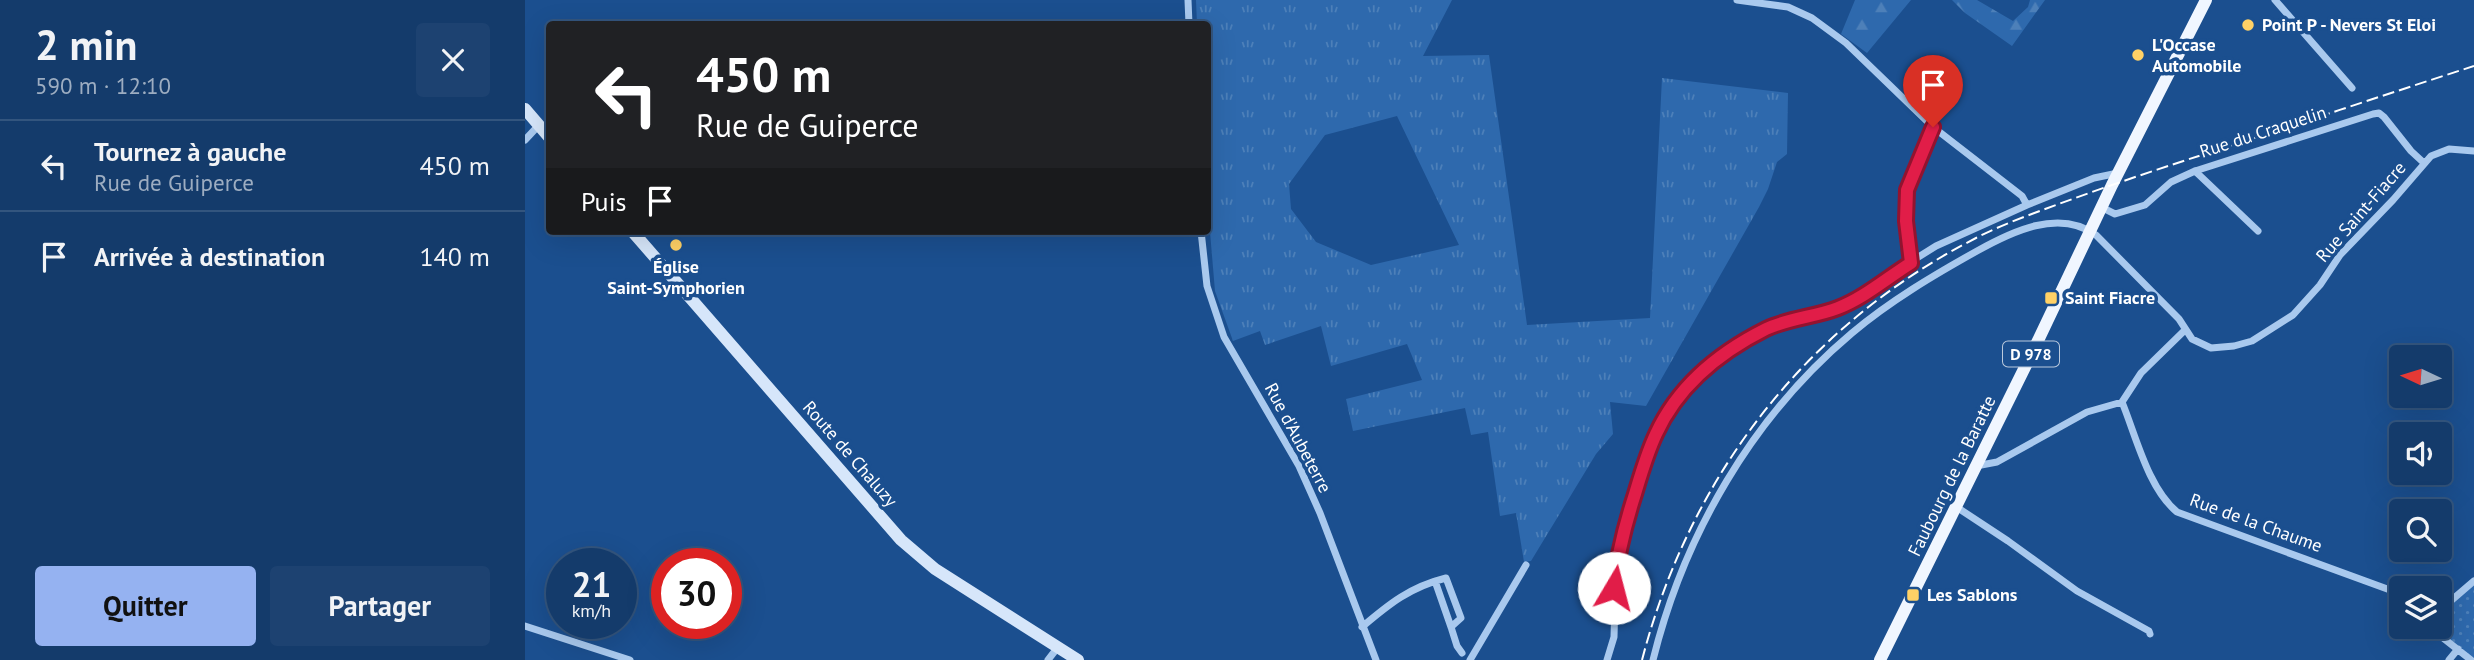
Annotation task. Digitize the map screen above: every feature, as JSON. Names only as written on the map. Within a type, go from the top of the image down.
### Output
[{"type":"main road","name":"D 978","points":[[2090,230],[2206,0]]},
{"type":"main road","name":"Faubourg de la Baratte","points":[[1880,660],[2090,230]]},
{"type":"street","points":[[1188,0],[1189,21]]},
{"type":"street","points":[[1738,0],[1789,6],[1812,18],[1846,43],[1933,127],[2022,196],[2027,205]]},
{"type":"street","points":[[2275,0],[2352,88]]},
{"type":"street","points":[[525,109],[546,133]]},
{"type":"street","name":"Rue du Craquelin","points":[[2101,208],[2115,214],[2145,205],[2171,182],[2195,171],[2379,113],[2424,163]]},
{"type":"street","points":[[525,140],[539,125]]},
{"type":"street","points":[[1911,263],[1906,221],[1907,190],[1933,127]]},
{"type":"street","name":"Rue Saint-Fiacre","points":[[2090,230],[2179,319],[2197,342],[2215,348],[2234,346],[2252,341],[2287,320],[2307,302],[2340,255],[2431,156],[2449,149],[2474,151]]},
{"type":"street","points":[[2195,171],[2258,231]]},
{"type":"street","points":[[1607,660],[1614,637],[1616,565],[1645,460],[1669,411],[1694,379],[1721,354],[1767,328],[1837,308],[1936,246],[2094,178],[2118,173]]},
{"type":"street","points":[[1653,660],[1669,603],[1685,560],[1714,503],[1766,423],[1808,375],[1852,333],[1935,274],[1984,247],[2028,227],[2043,224],[2064,223],[2090,230]]},
{"type":"street","name":"Route de Chaluzy","points":[[635,235],[901,540],[935,569],[1066,655]]},
{"type":"street","name":"Rue d'Aubeterre","points":[[1201,235],[1207,286],[1224,337],[1299,466],[1376,660]]},
{"type":"street","points":[[1976,466],[1997,462],[2087,412],[2122,402],[2141,373],[2185,330]]},
{"type":"street","name":"Rue de la Chaume","points":[[2122,402],[2153,481],[2165,503],[2177,512],[2389,590]]},
{"type":"street","points":[[1955,506],[2077,591],[2150,634]]},
{"type":"street","points":[[1470,660],[1526,565]]},
{"type":"street","points":[[1362,627],[1396,598],[1446,578],[1461,618],[1451,626]]},
{"type":"street","points":[[1435,581],[1457,646],[1462,653]]},
{"type":"street","points":[[2452,600],[2474,581]]},
{"type":"street","points":[[525,626],[630,660]]},
{"type":"street","points":[[2445,639],[2471,660]]},
{"type":"street","points":[[2449,660],[2458,649]]},
{"type":"street","points":[[1048,660],[1066,655]]},
{"type":"green space","points":[[1196,0],[1452,0],[1423,56],[1489,55],[1527,325],[1650,318],[1662,78],[1788,93],[1787,154],[1777,162],[1759,207],[1646,406],[1610,402],[1613,434],[1596,454],[1531,561],[1524,562],[1516,513],[1500,516],[1488,432],[1471,435],[1465,408],[1353,431],[1346,399],[1422,380],[1407,344],[1331,366],[1321,326],[1265,345],[1260,331],[1233,341],[1215,291],[1210,235],[1211,21],[1197,21]],"holes":[[[1397,116],[1459,245],[1371,265],[1316,242],[1291,209],[1289,184],[1325,135]]]},
{"type":"green space","points":[[1855,0],[1911,0],[1867,53],[1841,34]]},
{"type":"green space","points":[[1952,0],[1977,0],[2013,21],[2028,7],[2030,0],[2045,0],[2012,46],[1965,13]]},
{"type":"green space","points":[[2474,585],[2474,659],[2448,639],[2452,639],[2452,603]]},
{"type":"railway","points":[[1642,660],[1663,593],[1691,529],[1724,469],[1763,413],[1808,361],[1859,315],[1915,274],[1976,238],[2015,220],[2149,172],[2474,66]]},
{"type":"place","name":"Point P - Nevers St Eloi","points":[[2248,25]]},
{"type":"place","name":"L'Occase Automobile","points":[[2138,55]]},
{"type":"place","name":"Église Saint-Symphorien","points":[[676,245]]},
{"type":"place","name":"Saint Fiacre","points":[[2051,298]]},
{"type":"place","name":"Les Sablons","points":[[1913,595]]},
{"type":"route","points":[[1614,588],[1616,565],[1645,460],[1669,411],[1694,379],[1721,354],[1767,328],[1837,308],[1911,263],[1906,221],[1907,190],[1933,127]]}]
